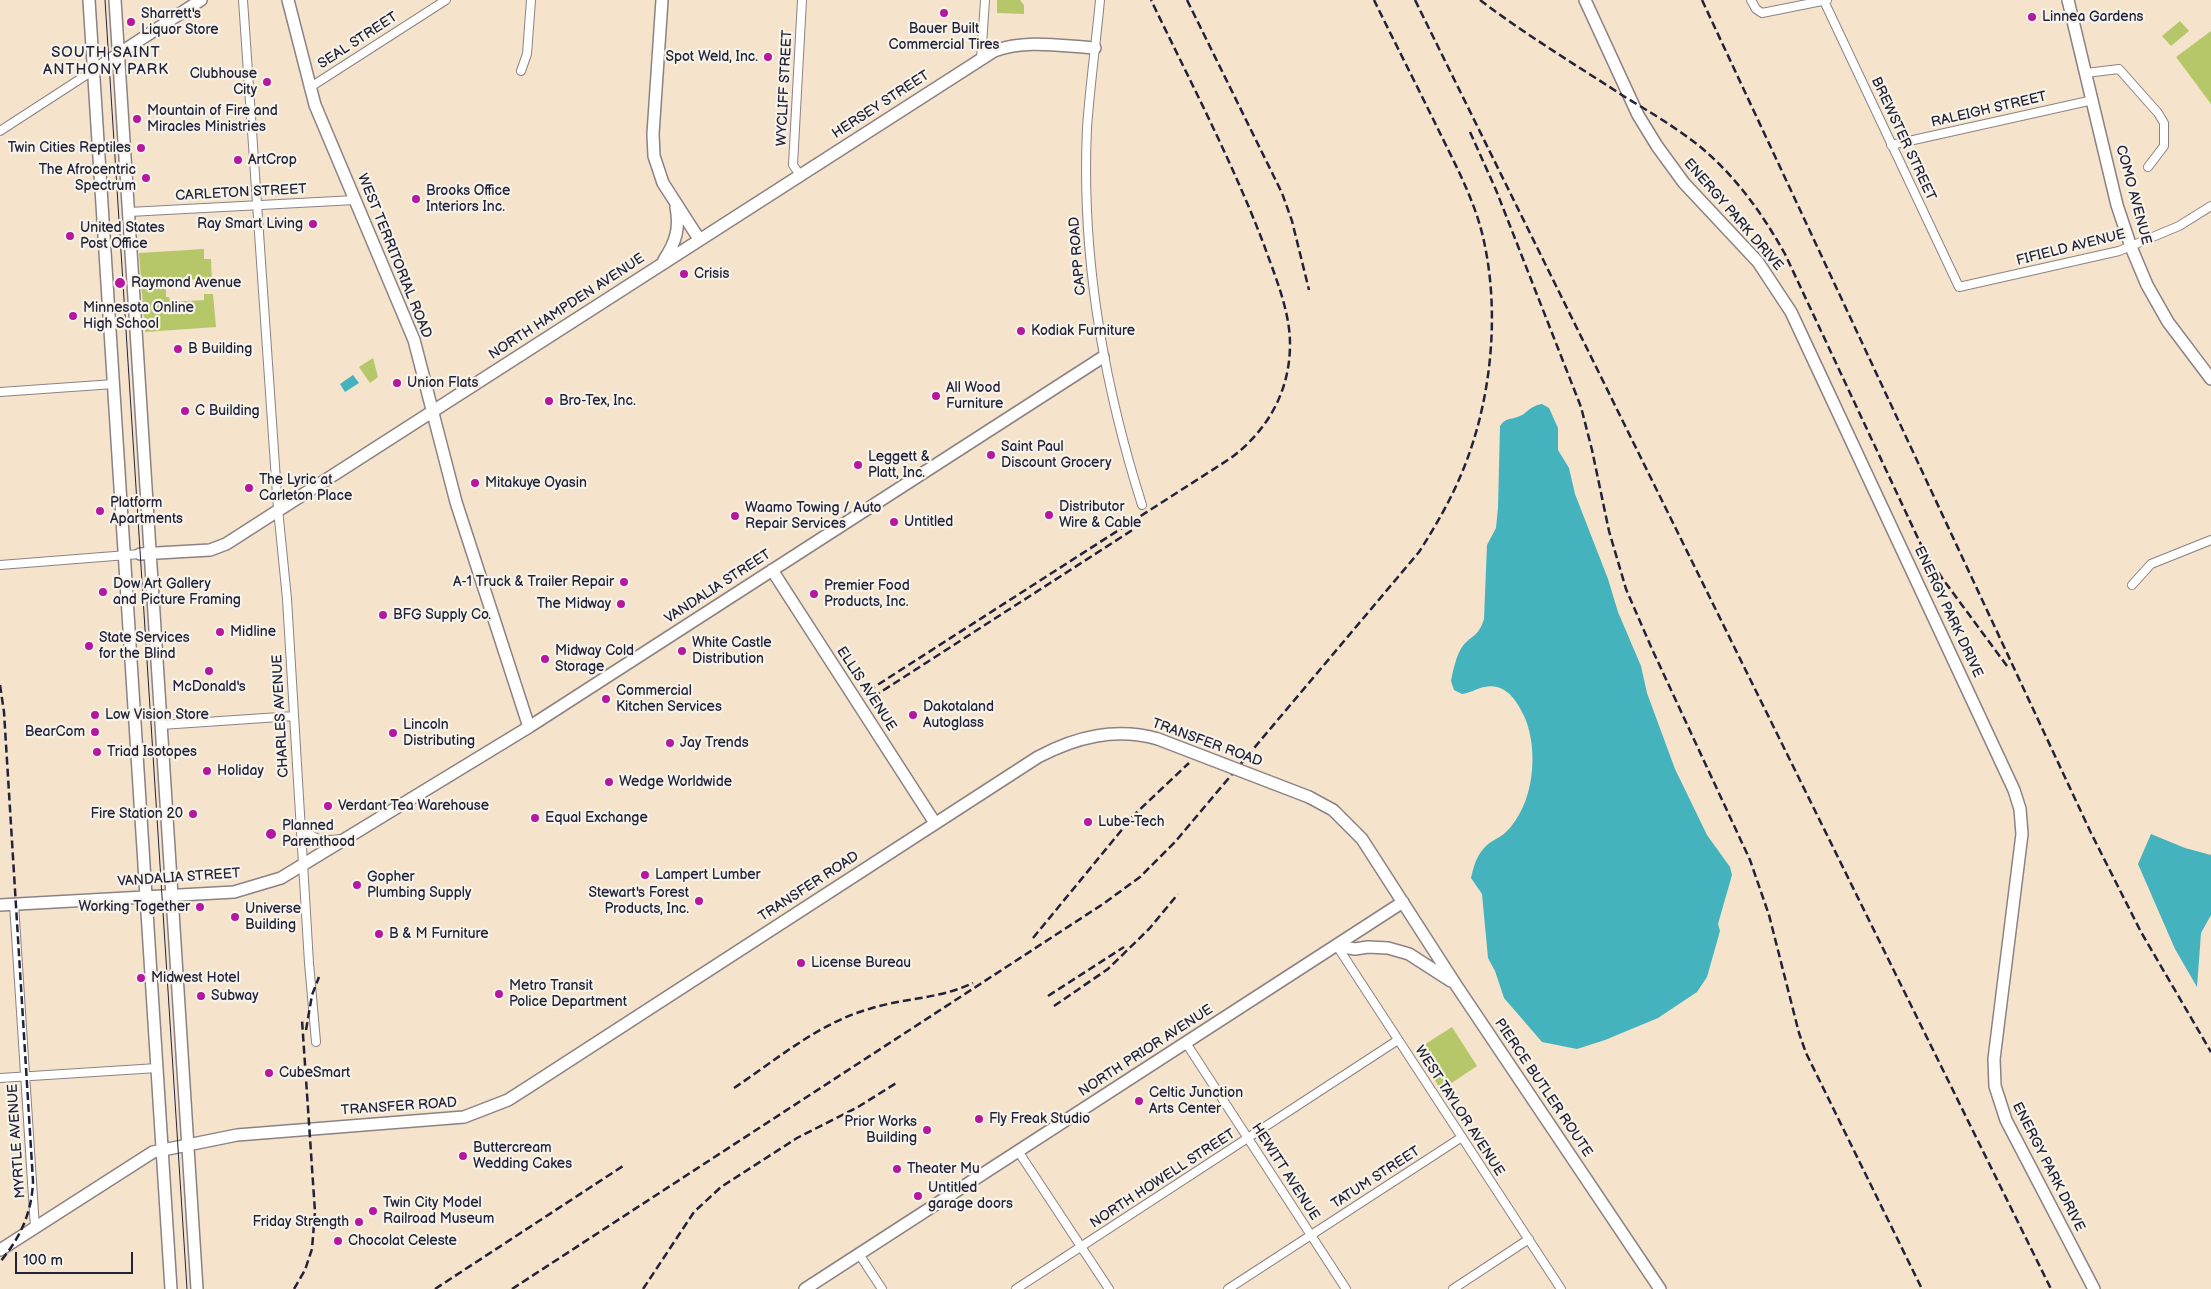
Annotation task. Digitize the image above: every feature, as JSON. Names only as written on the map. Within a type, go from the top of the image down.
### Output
[{"type":"street","points":[[89,0],[171,1289]]},
{"type":"street","points":[[115,0],[129,212],[145,554],[161,725],[197,1289]]},
{"type":"street","points":[[0,131],[201,0]]},
{"type":"street","name":"CHARLES AVENUE","points":[[243,0],[259,204],[278,509],[287,600],[302,866],[316,1042]]},
{"type":"street","name":"WEST TERRITORIAL ROAD","points":[[288,0],[309,88],[414,340],[456,502],[529,726]]},
{"type":"street","name":"SEAL STREET","points":[[309,88],[446,0]]},
{"type":"street","points":[[521,70],[527,54],[531,0]]},
{"type":"street","points":[[662,0],[653,144],[663,183],[699,239]]},
{"type":"street","name":"WYCLIFF STREET","points":[[800,175],[793,165],[802,0]]},
{"type":"street","points":[[981,59],[985,0]]},
{"type":"street","name":"CAPP ROAD","points":[[1100,0],[1088,127],[1087,216],[1092,281],[1103,357],[1118,424],[1142,505]]},
{"type":"street","name":"ENERGY PARK DRIVE","points":[[1585,0],[1638,115],[1661,153],[1684,184],[1758,262],[1791,312],[2014,790],[2022,821],[2022,840],[1994,1059],[1995,1086],[2006,1120],[2094,1289]]},
{"type":"street","points":[[1750,0],[1756,9],[1762,13],[1826,0]]},
{"type":"street","name":"BREWSTER STREET","points":[[1826,0],[1891,145],[1959,287]]},
{"type":"street","name":"COMO AVENUE","points":[[2068,0],[2117,205],[2130,247],[2147,285],[2168,322],[2211,379]]},
{"type":"street","name":"HERSEY STREET","points":[[699,239],[981,59],[1006,46],[1034,43],[1094,48]]},
{"type":"street","points":[[2086,73],[2119,70],[2160,116],[2165,132],[2164,146],[2148,167]]},
{"type":"street","name":"RALEIGH STREET","points":[[1891,145],[2093,100]]},
{"type":"street","name":"CARLETON STREET","points":[[129,212],[355,200]]},
{"type":"street","name":"NORTH HAMPDEN AVENUE","points":[[661,265],[676,241],[679,221],[676,203]]},
{"type":"street","name":"FIFIELD AVENUE","points":[[1959,287],[2119,251],[2179,226],[2211,206]]},
{"type":"street","name":"NORTH HAMPDEN AVENUE","points":[[0,565],[204,551],[218,548],[699,239]]},
{"type":"street","name":"VANDALIA STREET","points":[[0,905],[234,892],[281,878],[529,726],[1103,357]]},
{"type":"street","points":[[0,392],[114,384]]},
{"type":"street","points":[[2132,585],[2151,564],[2211,540]]},
{"type":"street","name":"ELLIS AVENUE","points":[[772,570],[935,823]]},
{"type":"street","points":[[161,725],[294,716]]},
{"type":"street","name":"TRANSFER ROAD","points":[[0,1250],[146,1156],[162,1150],[237,1135],[446,1120],[482,1112],[508,1100],[1038,757],[1069,743],[1094,736],[1119,733],[1158,739],[1309,797],[1333,810],[1354,829],[1403,902]]},
{"type":"street","name":"VANDALIA STREET","points":[[300,825],[317,840],[330,841],[347,838]]},
{"type":"street","name":"NORTH PRIOR AVENUE","points":[[804,1289],[1403,902]]},
{"type":"street","name":"PIERCE BUTLER ROUTE","points":[[1403,902],[1456,985],[1660,1289]]},
{"type":"street","name":"MYRTLE AVENUE","points":[[14,904],[34,1228]]},
{"type":"street","points":[[1337,946],[1355,949],[1368,947],[1388,948],[1409,954],[1456,985]]},
{"type":"street","name":"WEST TAYLOR AVENUE","points":[[1337,946],[1561,1289]]},
{"type":"street","name":"NORTH HOWELL STREET","points":[[1016,1289],[1398,1040]]},
{"type":"street","name":"HEWITT AVENUE","points":[[1186,1043],[1346,1289]]},
{"type":"street","points":[[0,1078],[157,1068]]},
{"type":"street","name":"TATUM STREET","points":[[1228,1289],[1462,1137]]},
{"type":"street","points":[[1018,1152],[1109,1289]]},
{"type":"street","points":[[1453,1289],[1529,1239]]},
{"type":"street","points":[[859,1254],[882,1289]]},
{"type":"green space","points":[[997,0],[1020,0],[1024,5],[1024,14],[997,13]]},
{"type":"green space","points":[[2180,21],[2189,31],[2171,46],[2162,36]]},
{"type":"green space","points":[[2211,31],[2211,104],[2176,57]]},
{"type":"green space","points":[[204,249],[204,259],[211,259],[212,285],[204,285],[203,279],[168,281],[166,297],[169,297],[170,302],[204,300],[204,294],[213,294],[216,327],[145,332],[139,253]]},
{"type":"green space","points":[[373,358],[378,377],[370,383],[359,367]]},
{"type":"green space","points":[[1452,1027],[1477,1066],[1441,1090],[1416,1050]]},
{"type":"water","points":[[353,375],[359,383],[345,392],[340,384]]},
{"type":"water","points":[[1542,404],[1549,408],[1558,428],[1558,450],[1569,468],[1575,494],[1608,579],[1618,612],[1641,666],[1647,693],[1675,769],[1707,835],[1730,867],[1732,875],[1718,924],[1720,931],[1707,977],[1697,992],[1658,1018],[1605,1040],[1577,1049],[1542,1042],[1504,998],[1495,971],[1488,958],[1482,894],[1471,878],[1478,856],[1487,845],[1506,832],[1523,808],[1528,793],[1533,762],[1532,746],[1525,718],[1514,699],[1498,687],[1484,687],[1462,694],[1454,690],[1451,681],[1462,647],[1477,633],[1484,619],[1487,545],[1496,528],[1498,508],[1500,426],[1505,420],[1521,416],[1533,407]]},
{"type":"water","points":[[2151,834],[2185,848],[2211,855],[2211,915],[2201,933],[2197,987],[2175,949],[2138,864]]},
{"type":"tram line","points":[[105,0],[187,1289]]},
{"type":"railway","points":[[868,691],[1231,458],[1256,435],[1266,422],[1281,393],[1286,378],[1290,344],[1285,306],[1277,281],[1252,214],[1210,121],[1151,0]]},
{"type":"railway","points":[[1187,0],[1282,193],[1292,221],[1309,290]]},
{"type":"railway","points":[[512,1289],[1103,904],[1140,877],[1175,842],[1419,552],[1455,488],[1465,465],[1482,411],[1490,352],[1491,294],[1483,237],[1469,195],[1374,0]]},
{"type":"railway","points":[[1415,0],[2051,1289]]},
{"type":"railway","points":[[1480,0],[1533,38],[1689,138],[1724,169],[1747,195],[1785,254],[1923,549],[2007,666]]},
{"type":"railway","points":[[1702,0],[2091,833],[2141,932],[2211,1052]]},
{"type":"railway","points":[[1470,132],[1496,190],[1581,407],[1609,531],[1626,589],[1750,860],[1769,915],[1799,1033],[1806,1053],[1922,1289]]},
{"type":"railway","points":[[873,697],[1134,529]]},
{"type":"railway","points":[[0,685],[4,712],[33,1181],[30,1204],[24,1224],[0,1262]]},
{"type":"railway","points":[[1033,938],[1134,815],[1189,763]]},
{"type":"railway","points":[[1054,1006],[1108,969],[1149,929],[1178,894]]},
{"type":"railway","points":[[1048,996],[1124,947]]},
{"type":"railway","points":[[306,1030],[312,995],[319,977]]},
{"type":"railway","points":[[734,1088],[798,1043],[851,1015],[882,1005],[948,992],[973,983]]},
{"type":"railway","points":[[294,1289],[305,1270],[312,1249],[315,1212],[302,1020]]},
{"type":"railway","points":[[643,1289],[694,1212],[721,1187],[797,1138],[858,1107],[898,1082]]},
{"type":"railway","points":[[435,1289],[623,1166]]},
{"type":"place","name":"Bauer Built Commercial Tires","points":[[944,13]]},
{"type":"place","name":"Linnea Gardens","points":[[2032,17]]},
{"type":"place","name":"Sharrett's Liquor Store","points":[[131,22]]},
{"type":"place","name":"Spot Weld, Inc.","points":[[768,57]]},
{"type":"place","name":"Clubhouse City","points":[[267,82]]},
{"type":"place","name":"Mountain of Fire and Miracles Ministries","points":[[137,119]]},
{"type":"place","name":"Twin Cities Reptiles","points":[[141,148]]},
{"type":"place","name":"ArtCrop","points":[[238,160]]},
{"type":"place","name":"The Afrocentric Spectrum","points":[[146,178]]},
{"type":"place","name":"Brooks Office Interiors Inc.","points":[[416,199]]},
{"type":"place","name":"Ray Smart Living","points":[[313,224]]},
{"type":"place","name":"United States Post Office","points":[[70,236]]},
{"type":"place","name":"Crisis","points":[[684,274]]},
{"type":"place","name":"Raymond Avenue","points":[[120,283]]},
{"type":"place","name":"Minnesota Online High School","points":[[73,316]]},
{"type":"place","name":"Kodiak Furniture","points":[[1021,331]]},
{"type":"place","name":"B Building","points":[[178,349]]},
{"type":"place","name":"Union Flats","points":[[397,383]]},
{"type":"place","name":"All Wood Furniture","points":[[936,396]]},
{"type":"place","name":"Bro-Tex, Inc.","points":[[549,401]]},
{"type":"place","name":"C Building","points":[[185,411]]},
{"type":"place","name":"Saint Paul Discount Grocery","points":[[991,455]]},
{"type":"place","name":"Leggett & Platt, Inc.","points":[[858,465]]},
{"type":"place","name":"Mitakuye Oyasin","points":[[475,483]]},
{"type":"place","name":"The Lyric at Carleton Place","points":[[249,488]]},
{"type":"place","name":"Platform Apartments","points":[[100,511]]},
{"type":"place","name":"Distributor Wire & Cable","points":[[1049,515]]},
{"type":"place","name":"Waamo Towing / Auto Repair Services","points":[[735,516]]},
{"type":"place","name":"Untitled","points":[[894,522]]},
{"type":"place","name":"A-1 Truck & Trailer Repair","points":[[624,582]]},
{"type":"place","name":"Dow Art Gallery and Picture Framing","points":[[103,592]]},
{"type":"place","name":"Premier Food Products, Inc.","points":[[814,594]]},
{"type":"place","name":"The Midway","points":[[621,604]]},
{"type":"place","name":"BFG Supply Co.","points":[[383,615]]},
{"type":"place","name":"Midline","points":[[220,632]]},
{"type":"place","name":"State Services for the Blind","points":[[89,646]]},
{"type":"place","name":"White Castle Distribution","points":[[682,651]]},
{"type":"place","name":"Midway Cold Storage","points":[[545,659]]},
{"type":"place","name":"McDonald's","points":[[209,671]]},
{"type":"place","name":"Commercial Kitchen Services","points":[[606,699]]},
{"type":"place","name":"Low Vision Store","points":[[95,715]]},
{"type":"place","name":"Dakotaland Autoglass","points":[[913,715]]},
{"type":"place","name":"BearCom","points":[[95,732]]},
{"type":"place","name":"Lincoln Distributing","points":[[393,733]]},
{"type":"place","name":"Jay Trends","points":[[670,743]]},
{"type":"place","name":"Triad Isotopes","points":[[97,752]]},
{"type":"place","name":"Holiday","points":[[207,771]]},
{"type":"place","name":"Wedge Worldwide","points":[[609,782]]},
{"type":"place","name":"Verdant Tea Warehouse","points":[[328,806]]},
{"type":"place","name":"Fire Station 20","points":[[193,814]]},
{"type":"place","name":"Equal Exchange","points":[[535,818]]},
{"type":"place","name":"Lube-Tech","points":[[1088,822]]},
{"type":"place","name":"Planned Parenthood","points":[[271,834]]},
{"type":"place","name":"Lampert Lumber","points":[[645,875]]},
{"type":"place","name":"Gopher Plumbing Supply","points":[[357,885]]},
{"type":"place","name":"Stewart's Forest Products, Inc.","points":[[699,901]]},
{"type":"place","name":"Working Together","points":[[200,907]]},
{"type":"place","name":"Universe Building","points":[[235,917]]},
{"type":"place","name":"B & M Furniture","points":[[379,934]]},
{"type":"place","name":"License Bureau","points":[[801,963]]},
{"type":"place","name":"Midwest Hotel","points":[[141,978]]},
{"type":"place","name":"Metro Transit Police Department","points":[[499,994]]},
{"type":"place","name":"Subway","points":[[201,996]]},
{"type":"place","name":"CubeSmart","points":[[269,1073]]},
{"type":"place","name":"Celtic Junction Arts Center","points":[[1139,1101]]},
{"type":"place","name":"Fly Freak Studio","points":[[979,1119]]},
{"type":"place","name":"Prior Works Building","points":[[927,1130]]},
{"type":"place","name":"Buttercream Wedding Cakes","points":[[463,1156]]},
{"type":"place","name":"Theater Mu","points":[[897,1169]]},
{"type":"place","name":"Untitled garage doors","points":[[918,1196]]},
{"type":"place","name":"Twin City Model Railroad Museum","points":[[373,1211]]},
{"type":"place","name":"Friday Strength","points":[[359,1222]]},
{"type":"place","name":"Chocolat Celeste","points":[[338,1241]]},
{"type":"district","name":"SOUTH SAINT ANTHONY PARK","points":[[106,62]]}]
